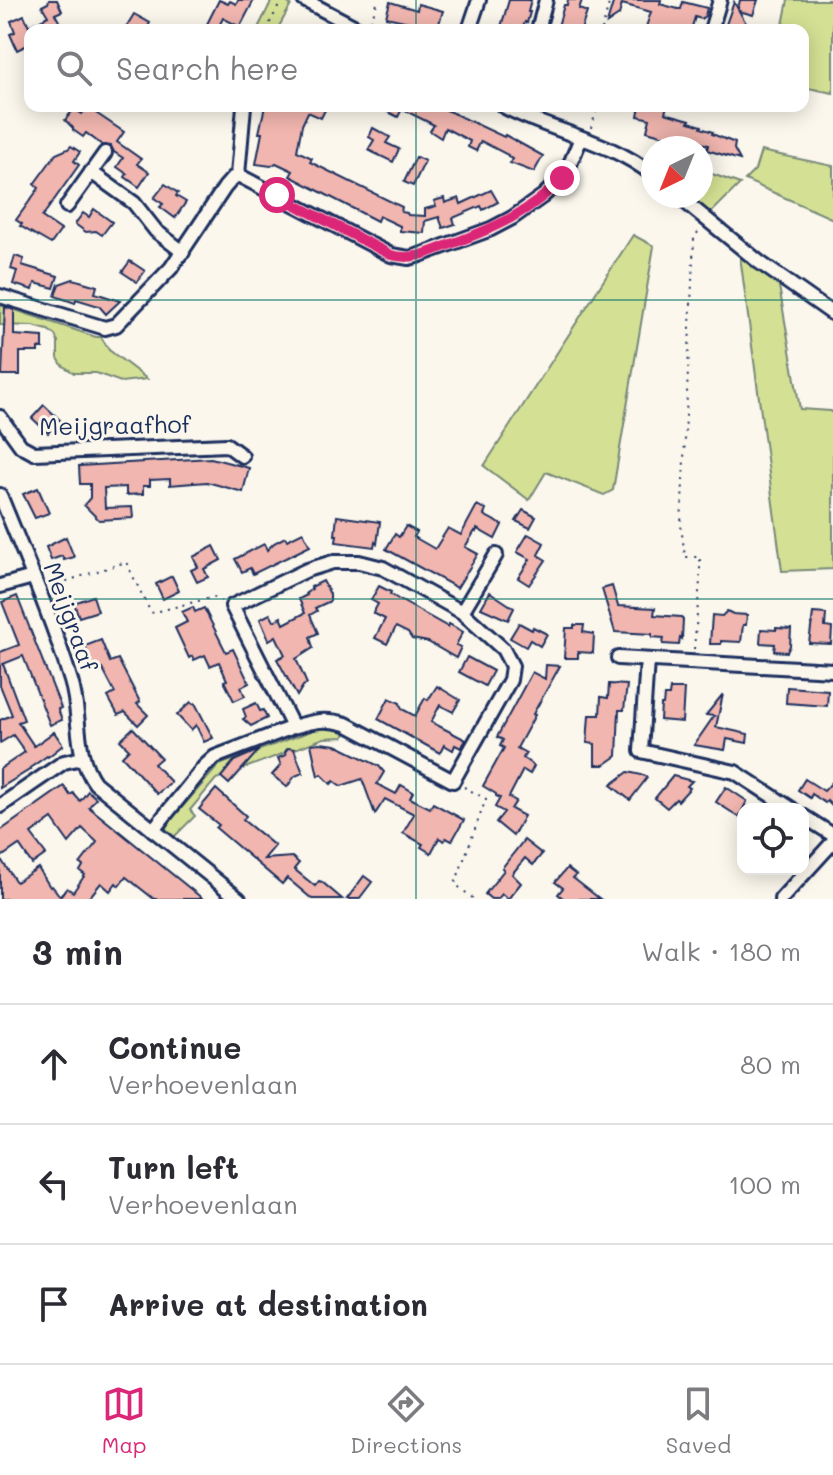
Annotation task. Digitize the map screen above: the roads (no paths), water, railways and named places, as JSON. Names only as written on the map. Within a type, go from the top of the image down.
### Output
[{"type":"street","points":[[304,0],[350,24]]},
{"type":"street","points":[[471,24],[479,0]]},
{"type":"street","points":[[540,24],[546,0]]},
{"type":"street","points":[[713,24],[720,0]]},
{"type":"street","points":[[0,296],[105,328],[120,322],[183,252],[225,187],[238,175],[243,112]]},
{"type":"street","points":[[516,112],[618,152],[641,167]]},
{"type":"street","points":[[238,175],[391,255],[409,258],[491,229],[512,218],[562,178],[584,140]]},
{"type":"street","points":[[67,206],[105,153]]},
{"type":"street","points":[[91,172],[134,203],[156,231],[183,252]]},
{"type":"street","points":[[692,208],[759,262],[833,314]]},
{"type":"street","name":"Meijgraafhof","points":[[0,417],[21,446],[34,453],[227,445],[242,456]]},
{"type":"street","name":"Meijgraaf","points":[[0,495],[72,684],[82,758]]},
{"type":"street","points":[[462,612],[496,555]]},
{"type":"street","points":[[153,830],[215,757],[315,721],[331,720],[346,724],[453,781],[510,680],[512,666],[503,649],[462,612],[383,568],[359,562],[333,562],[307,570],[232,606],[293,727]]},
{"type":"street","points":[[0,586],[33,577]]},
{"type":"street","points":[[618,658],[833,670]]},
{"type":"street","points":[[647,660],[641,751],[735,772],[783,803]]},
{"type":"street","points":[[0,806],[64,762],[82,758],[95,783],[239,899]]},
{"type":"street","points":[[809,820],[833,835]]},
{"type":"street","points":[[781,899],[833,842]]}]
